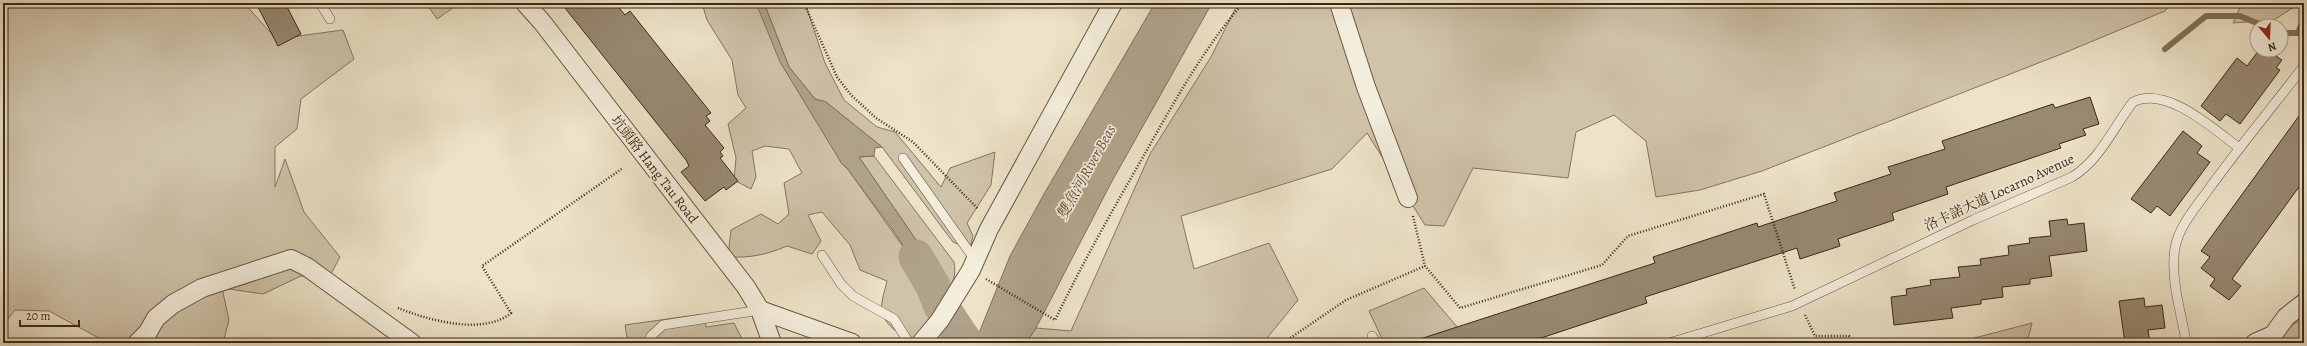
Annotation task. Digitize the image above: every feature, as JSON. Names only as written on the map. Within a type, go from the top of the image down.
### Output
[{"type":"street","name":"坑頭路 Hang Tau Road","points":[[525,3],[542,22],[732,269],[760,310],[772,343]]},
{"type":"street","points":[[921,343],[940,320],[978,268],[989,229],[1113,3]]},
{"type":"street","points":[[1339,3],[1366,87],[1408,198]]},
{"type":"street","points":[[137,343],[148,332],[156,318],[173,304],[202,288],[291,259],[307,266],[412,343]]},
{"type":"street","points":[[2255,343],[2273,335],[2286,317],[2304,303]]},
{"type":"street","points":[[760,310],[852,343]]},
{"type":"lane","points":[[320,3],[330,19]]},
{"type":"lane","points":[[2186,341],[2174,275],[2175,247],[2178,236],[2189,217],[2239,148],[2304,66]]},
{"type":"lane","name":"洛卡諾大道 Locarno Avenue","points":[[1669,343],[1799,303],[2084,169],[2099,154],[2133,102],[2142,97],[2156,98],[2192,113],[2239,148]]},
{"type":"lane","points":[[903,158],[978,268]]},
{"type":"lane","points":[[822,256],[841,284],[853,296],[894,319],[909,343]]},
{"type":"lane","points":[[649,343],[651,336],[663,325],[760,310]]},
{"type":"path","points":[[804,3],[837,77],[851,95],[876,118],[913,142],[980,211],[989,229]]},
{"type":"path","points":[[978,268],[1046,316],[1055,320],[1081,266],[1181,90],[1226,23],[1243,3]]},
{"type":"path","points":[[392,306],[425,319],[457,325],[505,318],[511,313],[482,266],[623,168]]},
{"type":"path","points":[[1408,198],[1425,266],[1460,308],[1602,265],[1628,236],[1764,194],[1799,303],[1815,336],[1849,336],[1852,343]]},
{"type":"path","points":[[1283,343],[1346,300],[1425,266]]},
{"type":"shaded area","points":[[3,3],[244,3],[276,39],[343,30],[354,59],[301,99],[297,129],[275,147],[275,187],[285,159],[304,212],[340,257],[327,281],[301,276],[263,294],[222,288],[229,320],[223,343],[108,343],[49,311],[15,310],[3,325]]},
{"type":"shaded area","points":[[426,3],[460,3],[437,19]]},
{"type":"shaded area","points":[[702,3],[756,3],[842,164],[847,168],[911,258],[940,320],[942,338],[938,343],[930,343],[904,336],[890,326],[885,320],[882,312],[882,301],[887,281],[860,270],[850,245],[822,212],[808,215],[821,241],[812,254],[787,246],[772,252],[758,255],[728,257],[731,230],[761,214],[778,224],[789,214],[784,183],[802,173],[789,149],[765,146],[752,151],[756,177],[751,189],[734,180],[736,158],[728,124],[746,108],[738,95],[732,60],[707,20]]},
{"type":"shaded area","points":[[764,3],[805,3],[825,63],[844,100],[877,127],[895,132],[941,187],[950,168],[995,152],[991,185],[967,223],[973,236],[971,244],[963,246],[953,242],[882,147],[826,102],[815,99],[789,67]]},
{"type":"shaded area","points":[[1238,3],[2172,3],[2165,11],[2064,53],[1762,171],[1700,190],[1656,197],[1646,141],[1614,115],[1576,132],[1568,178],[1473,168],[1444,226],[1425,225],[1367,133],[1332,169],[1181,216],[1194,269],[1269,243],[1298,300],[1263,343],[1026,343],[1036,328],[1071,331],[1150,154],[1211,57]]},
{"type":"shaded area","points":[[2242,3],[2300,3],[2277,18],[2249,18],[2249,22],[2233,23]]},
{"type":"shaded area","points":[[874,156],[954,262],[954,278],[946,292],[934,274],[925,253],[859,157]]},
{"type":"shaded area","points":[[1424,288],[1458,328],[1430,343],[1384,343],[1369,311]]},
{"type":"shaded area","points":[[703,314],[706,327],[734,323],[744,343],[628,343],[625,325]]},
{"type":"shaded area","points":[[2304,318],[2304,343],[2267,343],[2300,320]]},
{"type":"shaded area","points":[[2032,323],[2027,343],[1955,343]]},
{"type":"water","points":[[756,3],[764,3],[789,67],[815,99],[826,102],[882,147],[875,148],[874,156],[859,157],[925,253],[934,274],[946,292],[932,305],[917,268],[883,217],[847,168],[842,164],[780,62]]},
{"type":"water","name":"雙魚河 River Beas","points":[[1155,3],[1212,3],[1111,183],[1036,328],[1026,343],[975,343],[1010,256],[1044,194]]},
{"type":"building","points":[[256,3],[285,3],[301,34],[278,46]]},
{"type":"building","points":[[561,3],[615,3],[625,15],[630,11],[711,113],[706,116],[710,121],[705,125],[724,148],[720,152],[723,156],[720,158],[738,181],[726,190],[724,187],[705,201],[681,172],[689,166],[686,160]]},
{"type":"building","points":[[2237,58],[2247,66],[2253,58],[2279,58],[2282,60],[2276,68],[2280,70],[2240,124],[2226,114],[2220,121],[2201,106]]},
{"type":"building","points":[[2090,97],[2099,124],[2083,129],[2086,135],[2059,144],[2061,148],[1946,187],[1948,194],[1892,213],[1894,220],[1838,239],[1840,246],[1800,259],[1797,248],[1645,297],[1647,303],[1526,343],[1420,343],[1420,339],[1655,263],[1653,257],[1757,223],[1758,227],[1837,201],[1834,193],[1891,174],[1888,167],[1945,149],[1942,141],[2053,104],[2055,108]]},
{"type":"building","points":[[2304,109],[2304,180],[2232,279],[2241,286],[2229,300],[2210,286],[2215,279],[2201,268],[2210,257],[2201,251]]},
{"type":"building","points":[[2183,131],[2202,146],[2197,153],[2210,162],[2170,216],[2157,206],[2151,213],[2131,199]]},
{"type":"building","points":[[2067,219],[2068,225],[2084,223],[2087,251],[2049,256],[2052,276],[2030,279],[2030,284],[2002,287],[2003,297],[1981,300],[1981,304],[1951,308],[1953,318],[1894,325],[1891,297],[1907,295],[1906,289],[1931,285],[1930,280],[1960,277],[1958,267],[1981,265],[1980,259],[2009,255],[2008,246],[2030,243],[2029,238],[2051,236],[2049,221]]},
{"type":"building","points":[[2144,298],[2145,307],[2162,305],[2165,328],[2148,330],[2150,343],[2125,343],[2119,301]]},
{"type":"waterway","points":[[2165,49],[2206,16],[2240,16],[2249,20]]},
{"type":"waterway","points":[[2289,33],[2298,33],[2304,18]]},
{"type":"waterway","points":[[916,257],[933,286],[941,306],[966,343]]}]
